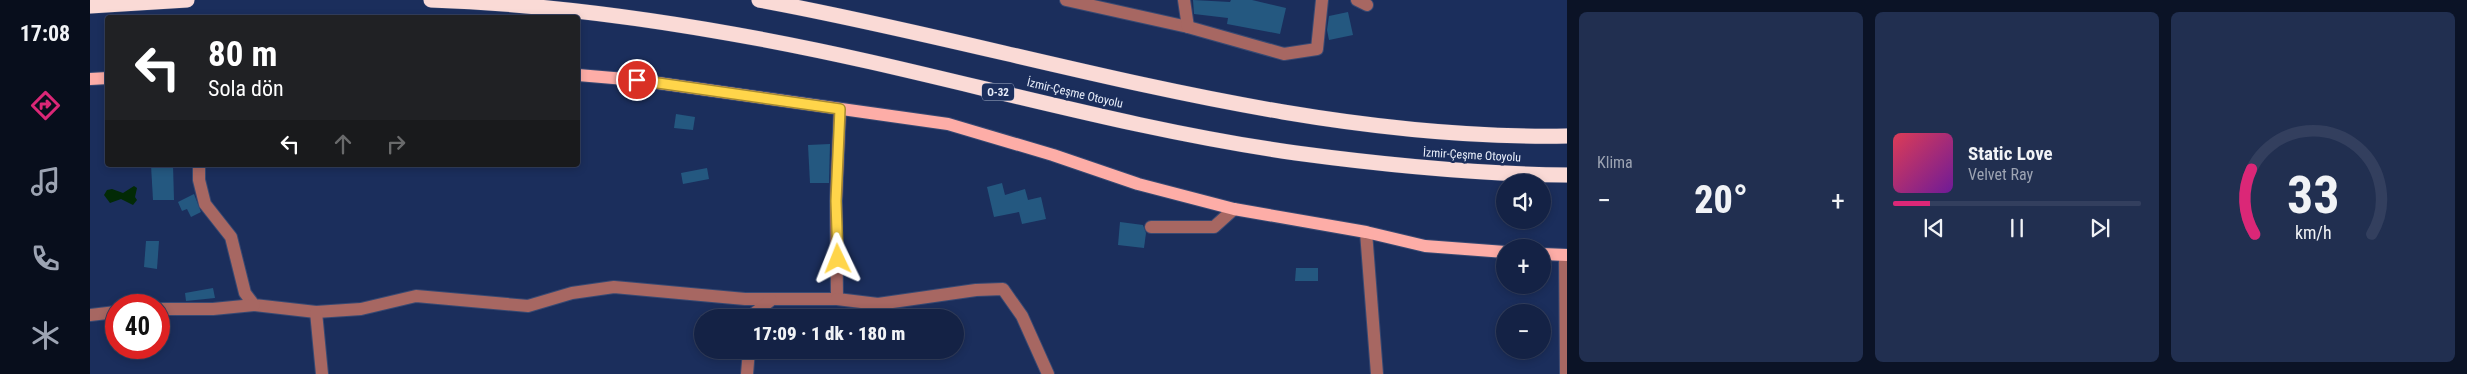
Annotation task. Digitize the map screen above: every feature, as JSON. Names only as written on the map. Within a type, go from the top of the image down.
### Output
[{"type":"highway","points":[[90,6],[187,0]]},
{"type":"highway","name":"İzmir-Çeşme Otoyolu","points":[[431,0],[537,8],[633,20],[783,43],[1114,118],[1294,153],[1407,166],[1567,174]]},
{"type":"highway","name":"İzmir-Çeşme Otoyolu","points":[[759,0],[1208,98],[1303,115],[1475,133],[1567,136]]},
{"type":"main road","points":[[580,75],[637,80],[948,124],[1054,155],[1138,184],[1234,209],[1366,232],[1425,246],[1496,251]]},
{"type":"main road","points":[[90,79],[105,78]]},
{"type":"main road","points":[[1551,254],[1566,255]]},
{"type":"street","points":[[1066,0],[1188,27],[1284,54],[1317,49],[1322,0]]},
{"type":"street","points":[[1184,0],[1188,27]]},
{"type":"street","points":[[1357,0],[1367,5],[1366,0]]},
{"type":"street","points":[[837,299],[836,201],[840,109]]},
{"type":"street","points":[[199,167],[199,180],[205,204],[231,238],[245,293],[254,305]]},
{"type":"street","points":[[1151,227],[1214,226],[1234,209]]},
{"type":"street","points":[[1366,232],[1377,374]]},
{"type":"street","points":[[1566,255],[1566,374]]},
{"type":"street","points":[[170,309],[213,309],[254,305],[316,312],[361,309],[416,296],[528,306],[572,293],[614,287],[745,299],[837,299],[878,304],[976,290],[1004,289],[1022,316],[1048,374]]},
{"type":"street","points":[[745,299],[748,309]]},
{"type":"street","points":[[760,309],[771,300]]},
{"type":"street","points":[[316,312],[322,374]]},
{"type":"street","points":[[90,315],[105,313]]},
{"type":"street","points":[[747,374],[748,359]]},
{"type":"shaded area","points":[[134,186],[137,188],[135,197],[137,200],[133,205],[121,199],[110,203],[104,195],[107,190],[112,189],[123,193]]},
{"type":"building","points":[[1193,0],[1230,2],[1231,0],[1252,0],[1286,8],[1280,34],[1227,24],[1228,18],[1194,14]]},
{"type":"building","points":[[1348,12],[1353,35],[1329,40],[1327,30],[1329,16]]},
{"type":"building","points":[[676,114],[695,117],[693,130],[674,128]]},
{"type":"building","points":[[830,144],[829,183],[810,183],[808,145]]},
{"type":"building","points":[[151,167],[173,167],[174,200],[153,200]]},
{"type":"building","points":[[707,168],[709,179],[683,184],[681,173]]},
{"type":"building","points":[[1002,183],[1005,195],[1025,189],[1028,200],[1041,197],[1046,219],[1022,224],[1019,212],[994,217],[987,187]]},
{"type":"building","points":[[194,194],[201,212],[191,217],[187,209],[182,211],[178,202]]},
{"type":"building","points":[[1120,222],[1143,225],[1146,233],[1144,248],[1118,245]]},
{"type":"building","points":[[146,241],[159,241],[157,269],[144,267]]},
{"type":"building","points":[[1296,268],[1318,268],[1318,281],[1295,281]]},
{"type":"building","points":[[213,288],[215,298],[186,301],[185,293]]},
{"type":"route","points":[[637,80],[840,109],[836,201],[838,259]]}]
